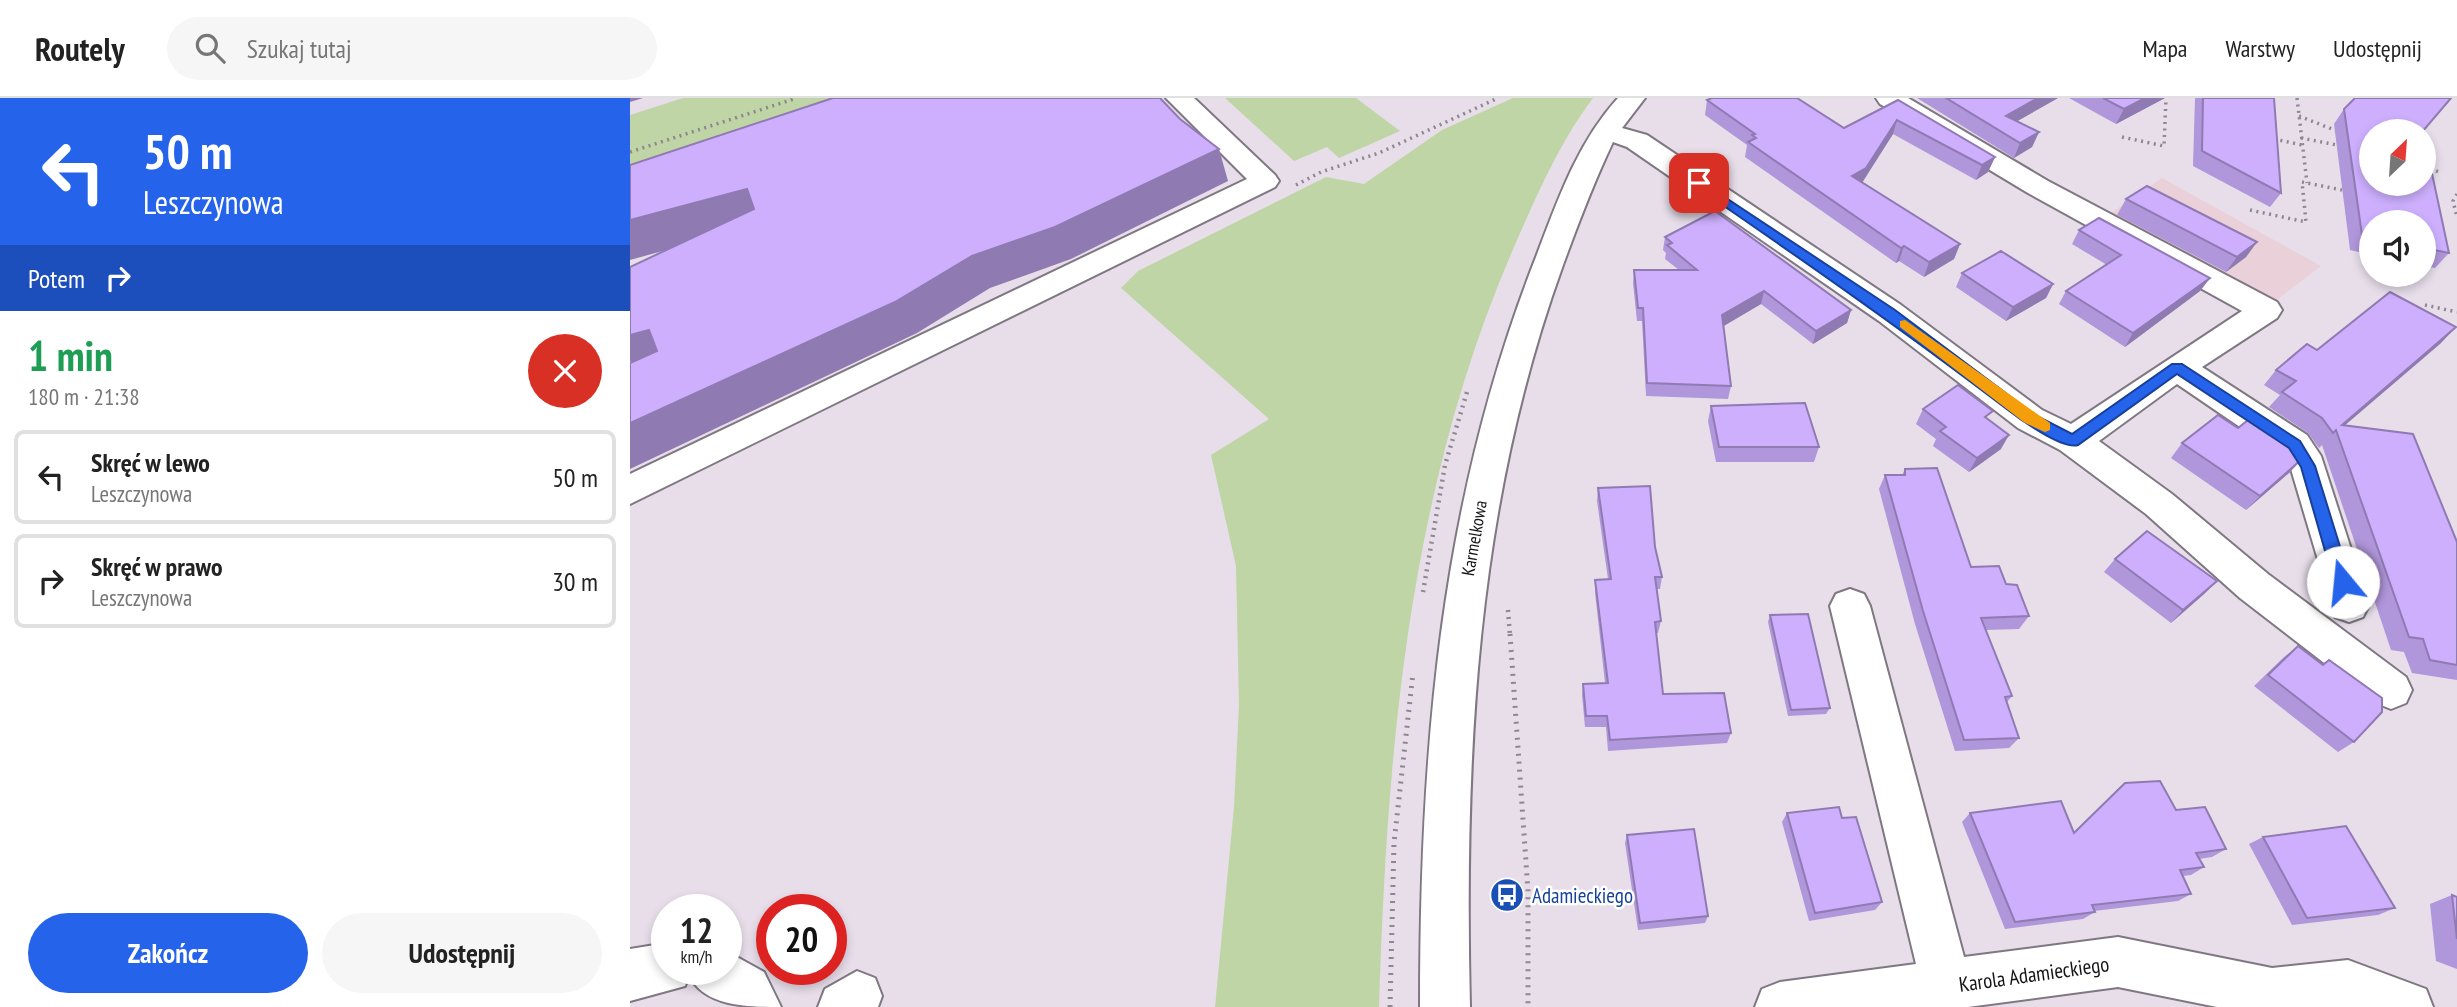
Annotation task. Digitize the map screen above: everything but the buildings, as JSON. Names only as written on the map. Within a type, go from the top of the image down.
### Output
[{"type":"street","points":[[630,490],[1265,181],[1179,98]]},
{"type":"street","name":"Karmelkowa","points":[[1445,1007],[1447,815],[1456,647],[1477,515],[1501,402],[1525,327],[1574,199],[1608,132],[1632,98]]},
{"type":"street","points":[[1889,98],[2038,187],[2266,310],[2177,367],[2073,441]]},
{"type":"street","points":[[1608,132],[1637,141],[1890,313],[2030,419],[2073,441],[2159,504],[2254,586],[2391,690]]},
{"type":"street","points":[[2177,367],[2294,444],[2308,466],[2350,605]]},
{"type":"street","points":[[1850,606],[1947,986]]},
{"type":"street","name":"Karola Adamieckiego","points":[[1780,1007],[2118,962],[2272,993],[2348,985],[2408,1007]]},
{"type":"street","points":[[630,976],[638,971],[651,970]]},
{"type":"street","points":[[738,985],[746,990],[756,1007]]},
{"type":"path","points":[[630,152],[797,98]]},
{"type":"path","points":[[2122,137],[2164,146],[2166,98]]},
{"type":"path","points":[[2297,98],[2307,183]]},
{"type":"path","points":[[2299,116],[2347,135]]},
{"type":"path","points":[[2262,137],[2302,145]]},
{"type":"path","points":[[2301,138],[2348,147]]},
{"type":"path","points":[[2250,210],[2306,222],[2302,182],[2342,190]]},
{"type":"path","points":[[2457,194],[2453,201],[2457,217]]},
{"type":"path","points":[[2425,305],[2457,312]]},
{"type":"path","points":[[1507,600],[1528,891],[1528,1007]]},
{"type":"shaded area","points":[[2162,178],[2321,266],[2270,305],[2111,213]]},
{"type":"green space","points":[[683,98],[889,98],[630,188],[630,115]]},
{"type":"green space","points":[[1225,98],[1356,98],[1400,131],[1339,158],[1327,147],[1294,161]]},
{"type":"green space","points":[[1513,98],[1593,98],[1559,151],[1540,189],[1478,338],[1450,431],[1427,525],[1410,620],[1398,716],[1389,812],[1379,1007],[1215,1007],[1234,807],[1239,705],[1236,566],[1211,455],[1269,419],[1121,288],[1138,271],[1326,177],[1364,184],[1442,130]]},
{"type":"slow traffic","points":[[1905,324],[2030,419],[2045,427]]},
{"type":"place","name":"Adamieckiego","points":[[1507,895]]},
{"type":"route","points":[[1699,183],[1890,313],[2030,419],[2073,441],[2177,367],[2294,444],[2308,466],[2343,582]]}]
